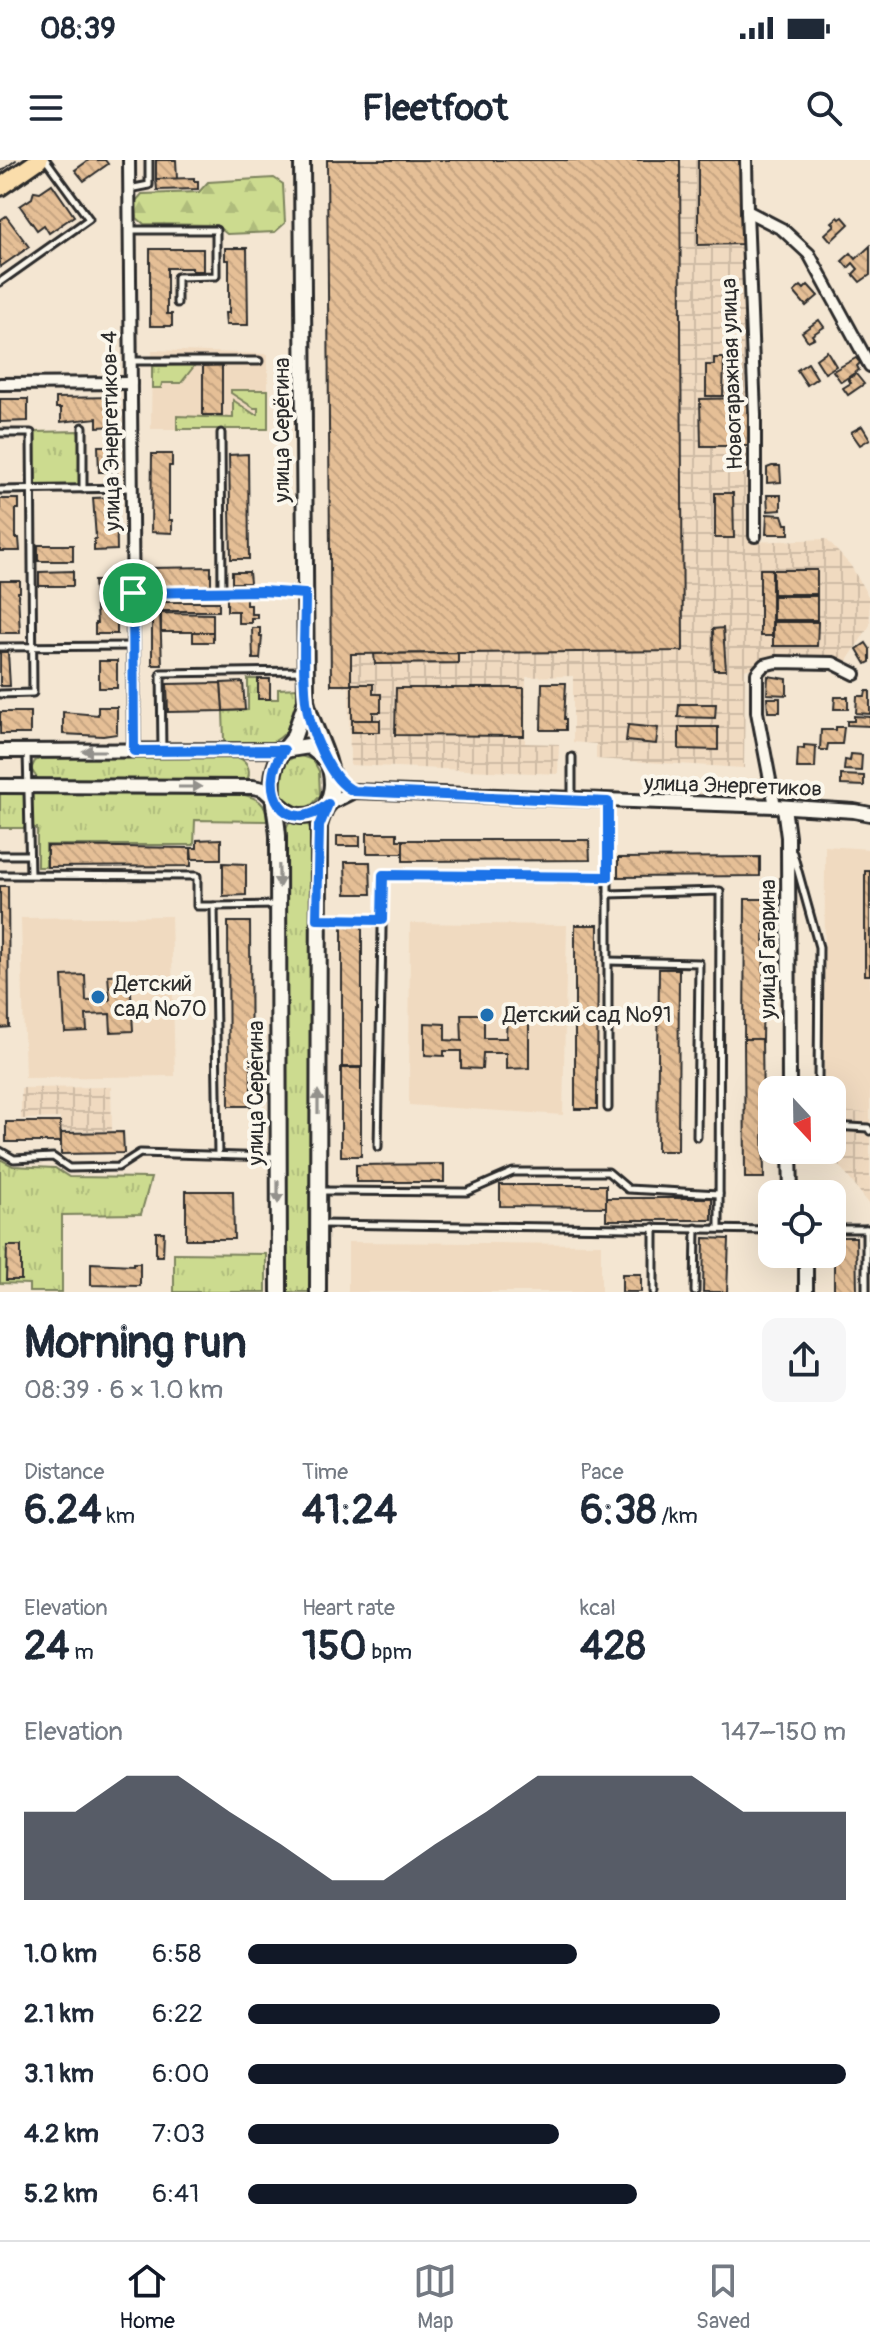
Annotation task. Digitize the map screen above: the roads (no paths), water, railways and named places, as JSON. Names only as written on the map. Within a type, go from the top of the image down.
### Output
[{"type":"main road","points":[[0,187],[39,160]]},
{"type":"main road","name":"улица Серёгина","points":[[302,160],[306,701]]},
{"type":"main road","points":[[306,701],[293,739],[273,768],[274,799],[290,814],[302,816],[312,815],[328,804]]},
{"type":"main road","points":[[306,701],[332,785],[319,826],[318,1292]]},
{"type":"main road","points":[[284,750],[309,746],[319,751],[327,762]]},
{"type":"main road","name":"улица Серёгина","points":[[274,799],[279,905],[279,1292]]},
{"type":"street","name":"улица Энергетиков-4","points":[[129,160],[134,751]]},
{"type":"street","name":"Новогаражная улица","points":[[746,160],[755,415],[755,536]]},
{"type":"street","points":[[747,211],[782,229],[809,254],[870,366]]},
{"type":"street","points":[[0,384],[131,383]]},
{"type":"street","points":[[780,806],[757,712],[757,673],[764,665],[776,662],[833,663],[855,674]]},
{"type":"street","points":[[0,751],[284,750]]},
{"type":"street","points":[[327,762],[340,783],[354,791]]},
{"type":"street","points":[[0,786],[253,787],[263,789],[274,799]]},
{"type":"street","points":[[328,804],[354,791]]},
{"type":"street","name":"улица Энергетиков","points":[[354,791],[780,806],[870,814]]},
{"type":"street","name":"улица Гагарина","points":[[780,806],[788,837],[789,1076]]},
{"type":"street","points":[[806,1268],[806,1292]]},
{"type":"lane","points":[[0,282],[89,219],[46,160]]},
{"type":"lane","points":[[129,189],[149,185],[149,160]]},
{"type":"lane","points":[[129,230],[216,230],[216,276],[177,277],[177,303]]},
{"type":"lane","points":[[131,361],[259,361]]},
{"type":"lane","points":[[83,427],[83,489]]},
{"type":"lane","points":[[0,433],[31,433],[33,647],[33,693],[0,694]]},
{"type":"lane","points":[[221,433],[222,592]]},
{"type":"lane","points":[[0,490],[132,488]]},
{"type":"lane","points":[[133,593],[262,591],[305,594]]},
{"type":"lane","points":[[0,647],[133,646]]},
{"type":"lane","points":[[162,751],[161,673],[306,671]]},
{"type":"lane","points":[[27,751],[30,874]]},
{"type":"lane","points":[[572,757],[572,801]]},
{"type":"lane","points":[[608,802],[608,1108]]},
{"type":"lane","points":[[788,837],[819,947],[818,1076]]},
{"type":"lane","points":[[0,855],[29,855]]},
{"type":"lane","points":[[0,875],[197,876],[197,906],[279,905]]},
{"type":"lane","points":[[378,1147],[383,875],[608,877]]},
{"type":"lane","points":[[608,894],[720,891],[719,1228]]},
{"type":"lane","points":[[214,906],[218,1155]]},
{"type":"lane","points":[[317,919],[382,920]]},
{"type":"lane","points":[[608,961],[699,963],[697,1137]]},
{"type":"lane","points":[[846,1127],[868,1128],[870,1131]]},
{"type":"lane","points":[[0,1151],[14,1159],[53,1157],[69,1168],[118,1167],[140,1153],[278,1157]]},
{"type":"lane","points":[[318,1191],[467,1192],[513,1172],[608,1172],[628,1189],[719,1194]]},
{"type":"lane","points":[[318,1224],[758,1229]]},
{"type":"lane","points":[[654,1227],[654,1292]]},
{"type":"lane","points":[[695,1292],[696,1228]]},
{"type":"lane","points":[[846,1229],[868,1229],[866,1292]]},
{"type":"tram line","points":[[0,172],[16,160]]},
{"type":"place","name":"Детский сад №70","points":[[98,997]]},
{"type":"place","name":"Детский сад №91","points":[[487,1015]]}]
